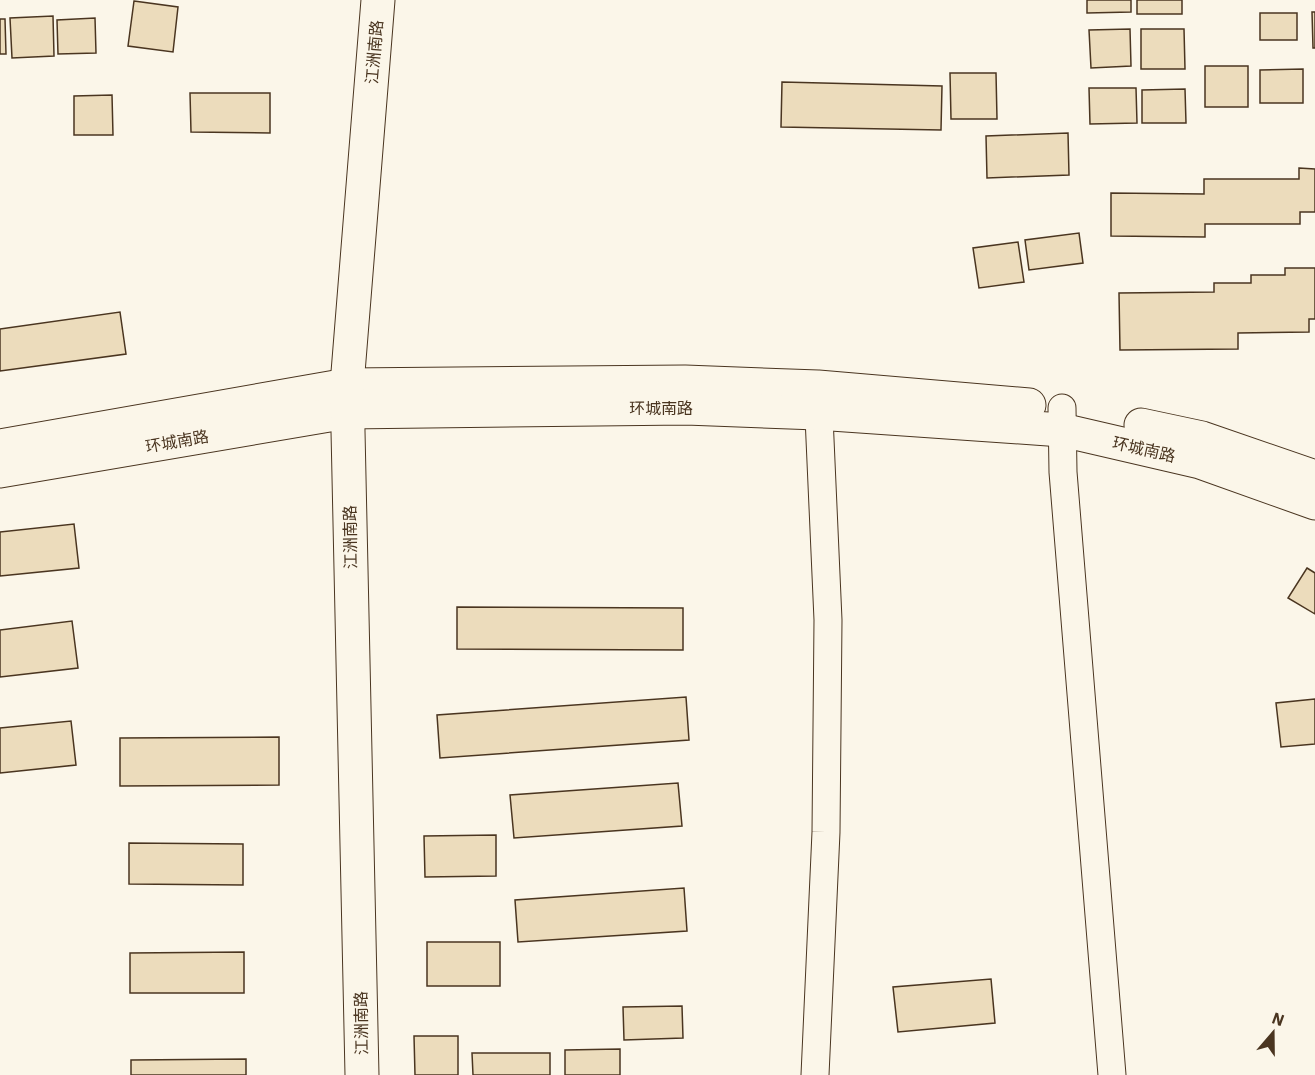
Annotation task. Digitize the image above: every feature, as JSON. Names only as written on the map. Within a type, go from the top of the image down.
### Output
[{"type":"main road","name":"江洲南路","points":[[362,1075],[347,398],[378,0]]},
{"type":"main road","name":"环城南路","points":[[0,446],[347,398],[685,382],[818,400],[1062,419],[1202,438],[1315,477]]},
{"type":"main road","name":"环城南路","points":[[0,471],[347,398]]},
{"type":"main road","name":"环城南路","points":[[1062,419],[1200,462],[1315,503]]},
{"type":"street","points":[[815,1075],[826,832],[828,620],[818,400]]},
{"type":"street","points":[[1062,419],[1064,484],[1112,1075]]},
{"type":"building","points":[[1087,0],[1131,0],[1131,12],[1087,13]]},
{"type":"building","points":[[1137,0],[1182,0],[1182,14],[1137,14]]},
{"type":"building","points":[[134,1],[178,7],[173,52],[128,46]]},
{"type":"building","points":[[1312,12],[1315,12],[1315,48],[1313,48]]},
{"type":"building","points":[[1260,13],[1297,13],[1297,40],[1260,40]]},
{"type":"building","points":[[53,16],[54,56],[12,58],[10,18]]},
{"type":"building","points":[[95,18],[96,53],[58,54],[57,20]]},
{"type":"building","points":[[0,19],[5,19],[6,54],[0,54]]},
{"type":"building","points":[[1130,29],[1131,66],[1091,68],[1089,30]]},
{"type":"building","points":[[1141,29],[1184,29],[1185,69],[1141,69]]},
{"type":"building","points":[[1205,66],[1248,66],[1248,107],[1205,107]]},
{"type":"building","points":[[1303,69],[1303,103],[1260,103],[1260,70]]},
{"type":"building","points":[[950,73],[996,73],[997,119],[951,119]]},
{"type":"building","points":[[782,82],[942,86],[941,130],[781,127]]},
{"type":"building","points":[[1089,88],[1136,88],[1137,123],[1090,124]]},
{"type":"building","points":[[1185,89],[1186,123],[1142,123],[1142,90]]},
{"type":"building","points":[[190,93],[270,93],[270,133],[191,132]]},
{"type":"building","points":[[112,95],[113,135],[74,135],[74,96]]},
{"type":"building","points":[[1068,133],[1069,175],[987,178],[986,136]]},
{"type":"building","points":[[1299,168],[1315,169],[1315,212],[1300,212],[1300,224],[1205,224],[1205,237],[1111,236],[1111,193],[1204,194],[1204,179],[1299,179]]},
{"type":"building","points":[[1079,233],[1083,263],[1029,270],[1025,240]]},
{"type":"building","points":[[1018,242],[1024,282],[979,288],[973,248]]},
{"type":"building","points":[[1285,268],[1315,268],[1315,319],[1309,319],[1309,332],[1238,333],[1238,349],[1120,350],[1119,293],[1214,292],[1214,283],[1251,283],[1251,275],[1285,275]]},
{"type":"building","points":[[120,312],[126,354],[0,371],[0,329]]},
{"type":"building","points":[[74,524],[79,568],[0,576],[0,532]]},
{"type":"building","points":[[1307,568],[1315,573],[1315,614],[1288,598]]},
{"type":"building","points":[[457,607],[683,608],[683,650],[457,649]]},
{"type":"building","points":[[72,621],[78,668],[0,677],[0,630]]},
{"type":"building","points":[[686,697],[689,740],[440,758],[437,715]]},
{"type":"building","points":[[1315,699],[1315,744],[1281,747],[1276,703]]},
{"type":"building","points":[[71,721],[76,765],[0,773],[0,728]]},
{"type":"building","points":[[279,737],[279,785],[120,786],[120,738]]},
{"type":"building","points":[[678,783],[682,826],[514,838],[510,795]]},
{"type":"building","points":[[496,835],[496,876],[425,877],[424,836]]},
{"type":"building","points":[[129,843],[243,844],[243,885],[129,884]]},
{"type":"building","points":[[684,888],[687,931],[518,942],[515,900]]},
{"type":"building","points":[[427,942],[500,942],[500,986],[427,986]]},
{"type":"building","points":[[244,952],[244,993],[130,993],[130,953]]},
{"type":"building","points":[[991,979],[995,1023],[898,1032],[893,987]]},
{"type":"building","points":[[682,1006],[683,1038],[624,1040],[623,1007]]},
{"type":"building","points":[[414,1036],[458,1036],[458,1075],[415,1075]]},
{"type":"building","points":[[620,1049],[620,1075],[565,1075],[565,1050]]},
{"type":"building","points":[[472,1053],[550,1053],[550,1075],[473,1075]]},
{"type":"building","points":[[246,1059],[246,1075],[131,1075],[131,1060]]}]
